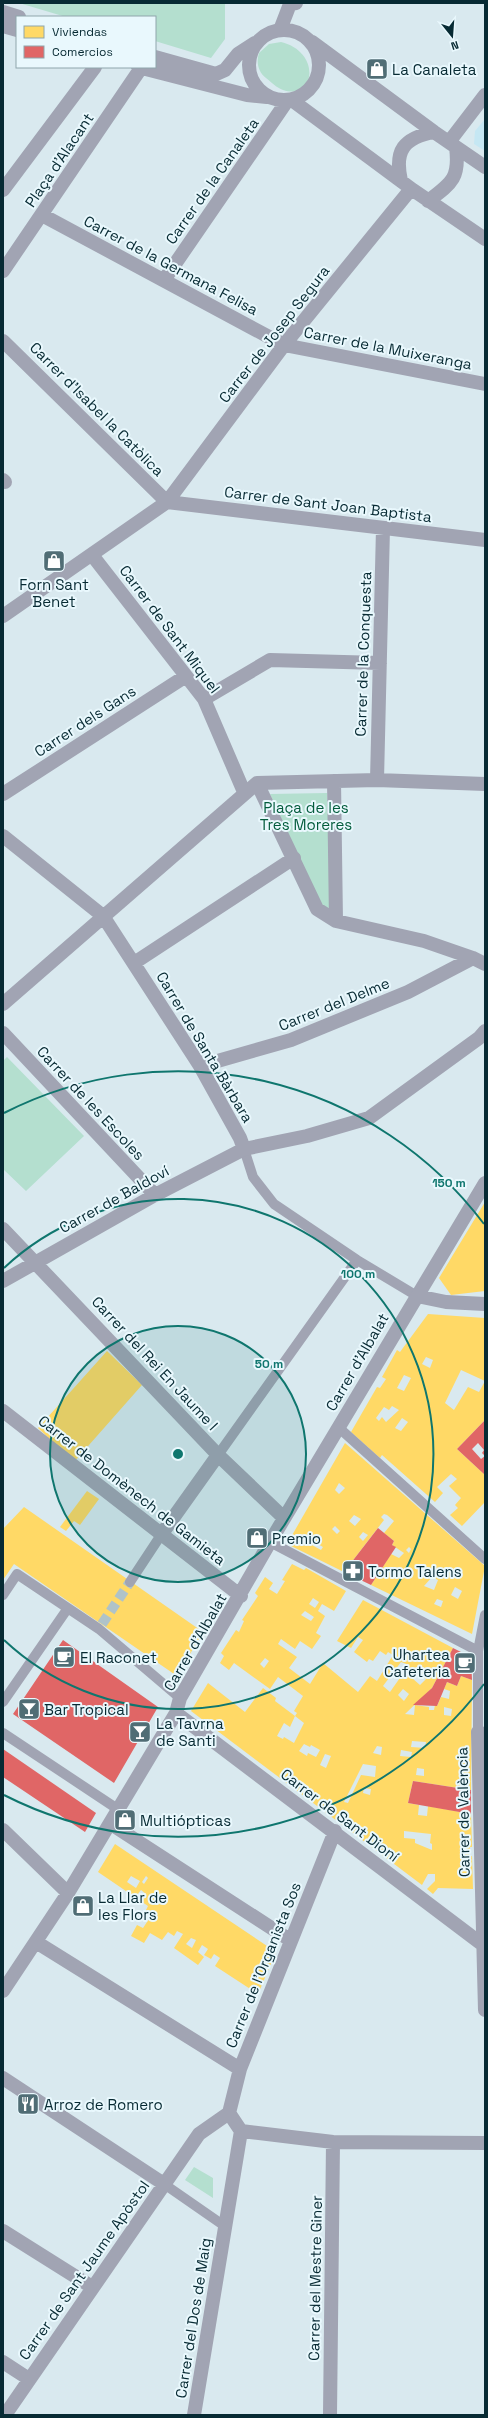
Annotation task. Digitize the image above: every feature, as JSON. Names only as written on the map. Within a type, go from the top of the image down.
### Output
[{"type":"street","points":[[280,30],[290,4],[296,3]]},
{"type":"street","points":[[3,12],[16,16]]},
{"type":"street","points":[[3,26],[16,30]]},
{"type":"street","points":[[156,57],[216,74],[225,70],[238,54],[267,34],[280,30],[297,32],[310,40],[434,132],[485,167]]},
{"type":"street","points":[[290,101],[309,89],[319,68],[317,53],[310,40]]},
{"type":"street","points":[[256,43],[249,57],[249,73],[255,87],[266,98]]},
{"type":"street","name":"Plaça d'Alacant","points":[[3,190],[94,68]]},
{"type":"street","points":[[140,68],[247,95],[290,101],[428,201],[485,239]]},
{"type":"street","name":"Plaça d'Alacant","points":[[3,271],[140,68]]},
{"type":"street","points":[[428,201],[453,180],[457,170],[453,145],[485,95]]},
{"type":"street","name":"Carrer de la Canaleta","points":[[164,280],[290,101]]},
{"type":"street","points":[[406,185],[398,161],[404,146],[419,135],[434,132]]},
{"type":"street","name":"Carrer de Josep Segura","points":[[3,616],[167,502],[406,185]]},
{"type":"street","name":"Carrer de la Germana Felisa","points":[[42,215],[284,345]]},
{"type":"street","name":"Carrer d'Isabel la Catòlica","points":[[3,341],[167,502]]},
{"type":"street","name":"Carrer de la Muixeranga","points":[[284,345],[485,384]]},
{"type":"street","name":"Carrer de Sant Joan Baptista","points":[[167,502],[485,540]]},
{"type":"street","name":"Carrer de la Conquesta","points":[[376,780],[383,528]]},
{"type":"street","name":"Carrer de Sant Miquel","points":[[92,555],[204,699],[244,792]]},
{"type":"street","points":[[204,699],[270,660],[380,663]]},
{"type":"street","name":"Carrer dels Gans","points":[[3,794],[186,676]]},
{"type":"street","points":[[3,1004],[244,792],[257,783],[376,780],[485,784]]},
{"type":"street","points":[[334,781],[336,921]]},
{"type":"street","points":[[257,783],[317,909],[336,921],[424,941],[479,961]]},
{"type":"street","name":"Carrer de Santa Bàrbara","points":[[3,836],[103,916],[200,1066],[240,1138],[253,1177],[274,1204],[357,1260],[414,1301]]},
{"type":"street","points":[[134,963],[294,858]]},
{"type":"street","name":"Carrer del Delme","points":[[200,1066],[291,1040],[479,961]]},
{"type":"street","name":"Carrer de les Escoles","points":[[3,1033],[155,1195]]},
{"type":"street","name":"Carrer de Baldoví","points":[[3,1281],[155,1195],[244,1148],[307,1136],[369,1118],[483,1037]]},
{"type":"street","name":"Carrer d'Albalat","points":[[3,1991],[68,1893],[111,1824],[176,1713],[180,1698],[241,1596],[284,1518],[485,1183]]},
{"type":"street","name":"Carrer del Rei En Jaume I","points":[[3,1229],[218,1455],[284,1518]]},
{"type":"street","points":[[130,1582],[161,1535],[357,1260]]},
{"type":"street","points":[[414,1301],[485,1304]]},
{"type":"street","name":"Carrer de Domènech de Gamieta","points":[[6,1419],[241,1596]]},
{"type":"street","points":[[338,1427],[485,1559]]},
{"type":"street","points":[[270,1542],[478,1651]]},
{"type":"street","points":[[3,1595],[17,1574],[68,1608],[101,1626],[180,1698]]},
{"type":"street","points":[[3,1702],[68,1608]]},
{"type":"street","name":"Carrer de València","points":[[485,1615],[478,1651],[481,1734],[485,2010]]},
{"type":"street","name":"Carrer de Sant Dioní","points":[[176,1713],[335,1831],[483,1945]]},
{"type":"street","points":[[3,1733],[119,1810]]},
{"type":"street","points":[[111,1824],[290,1940]]},
{"type":"street","points":[[3,1830],[68,1893]]},
{"type":"street","name":"Carrer de l'Organista Sos","points":[[229,2113],[240,2069],[290,1940],[335,1831]]},
{"type":"street","points":[[36,1942],[240,2069]]},
{"type":"street","points":[[3,2078],[164,2184],[226,2227]]},
{"type":"street","points":[[229,2113],[241,2131],[333,2142],[485,2143]]},
{"type":"street","name":"Carrer de Sant Jaume Apòstol","points":[[5,2415],[199,2134],[229,2113]]},
{"type":"street","name":"Carrer del Dos de Maig","points":[[194,2415],[241,2131]]},
{"type":"street","name":"Carrer del Mestre Giner","points":[[330,2415],[333,2142]]},
{"type":"street","points":[[3,2231],[92,2287]]},
{"type":"street","points":[[3,2362],[29,2379]]},
{"type":"shaded area","points":[[485,119],[485,151],[474,144],[475,131]]},
{"type":"green space","points":[[19,3],[225,3],[225,39],[211,58],[156,41],[156,16],[63,16]]},
{"type":"green space","points":[[281,42],[294,47],[303,55],[308,64],[309,74],[307,82],[302,89],[294,92],[283,90],[276,86],[263,76],[258,67],[259,53],[269,44]]},
{"type":"green space","name":"Plaça de les Tres Moreres","points":[[327,793],[332,910],[321,905],[270,794]]},
{"type":"green space","points":[[7,1057],[84,1136],[26,1191],[3,1169],[3,1061]]},
{"type":"green space","points":[[194,2167],[213,2178],[213,2198],[185,2180]]},
{"type":"building: Viviendas","points":[[485,1202],[485,1291],[451,1295],[439,1278]]},
{"type":"building: Viviendas","points":[[428,1314],[485,1318],[485,1381],[485,1420],[457,1449],[485,1475],[485,1502],[462,1526],[450,1515],[458,1508],[455,1505],[461,1498],[449,1486],[457,1479],[451,1474],[437,1487],[443,1493],[435,1502],[382,1455],[380,1458],[351,1432],[377,1387],[380,1388],[386,1379],[382,1377],[397,1350],[400,1352]],"holes":[[[426,1357],[433,1360],[430,1368],[422,1364]],[[461,1370],[485,1381],[479,1392],[468,1387],[454,1410],[445,1403]],[[404,1375],[411,1378],[404,1391],[397,1388]],[[392,1406],[399,1410],[386,1422],[382,1417],[379,1421],[376,1418],[384,1407],[389,1410]],[[402,1418],[408,1422],[401,1431],[395,1428]]]},
{"type":"building: Viviendas","points":[[107,1351],[142,1385],[74,1462],[38,1428]]},
{"type":"building: Viviendas","points":[[345,1443],[485,1566],[472,1634],[371,1585],[391,1554],[399,1558],[404,1553],[392,1545],[394,1541],[384,1533],[394,1521],[387,1515],[384,1514],[381,1517],[384,1520],[344,1572],[287,1544]],"holes":[[[339,1483],[345,1488],[339,1494],[335,1490]],[[354,1515],[361,1519],[355,1526],[349,1521]],[[335,1526],[340,1531],[337,1534],[332,1529]],[[363,1532],[368,1535],[363,1541],[359,1537]],[[314,1542],[323,1547],[321,1550],[312,1545]],[[409,1547],[411,1549],[409,1553],[406,1550]],[[432,1577],[438,1580],[434,1590],[424,1586]],[[455,1587],[462,1591],[458,1599],[451,1595]],[[437,1599],[443,1601],[441,1607],[434,1604]]]},
{"type":"building: Viviendas","points":[[87,1491],[99,1499],[80,1525],[74,1521],[66,1531],[60,1527]]},
{"type":"building: Viviendas","points":[[24,1507],[203,1632],[177,1676],[14,1564],[3,1580],[3,1529]]},
{"type":"building: Viviendas","points":[[292,1564],[304,1570],[306,1568],[346,1591],[334,1611],[322,1604],[318,1611],[325,1616],[316,1633],[321,1636],[312,1649],[300,1641],[295,1649],[281,1639],[278,1644],[297,1657],[289,1668],[310,1684],[323,1663],[358,1692],[370,1676],[377,1681],[393,1655],[388,1652],[386,1655],[380,1651],[373,1661],[369,1659],[367,1662],[354,1652],[363,1640],[358,1637],[351,1648],[337,1641],[363,1600],[453,1648],[432,1688],[405,1714],[414,1715],[415,1705],[429,1707],[429,1710],[434,1710],[435,1705],[437,1706],[441,1697],[449,1699],[450,1691],[444,1689],[447,1682],[457,1686],[461,1676],[472,1680],[471,1790],[413,1781],[408,1803],[419,1805],[418,1815],[427,1816],[428,1806],[471,1814],[472,1847],[470,1847],[469,1856],[472,1856],[473,1889],[438,1888],[433,1894],[427,1889],[435,1881],[435,1874],[428,1874],[422,1885],[191,1711],[208,1683],[245,1712],[263,1688],[276,1698],[275,1701],[295,1716],[297,1713],[294,1711],[303,1696],[278,1677],[270,1689],[234,1663],[229,1670],[220,1663],[224,1656],[221,1653],[236,1630],[239,1632],[244,1621],[242,1620],[258,1596],[255,1593],[265,1577],[273,1583],[269,1589],[277,1594],[285,1581],[282,1580]],"holes":[[[313,1598],[319,1602],[315,1608],[309,1604]],[[305,1611],[314,1617],[311,1621],[301,1615]],[[265,1658],[269,1661],[264,1668],[260,1664]],[[401,1662],[409,1665],[390,1692],[383,1686]],[[416,1673],[426,1679],[420,1685],[412,1678]],[[403,1689],[409,1694],[404,1701],[398,1695]],[[444,1707],[452,1709],[451,1716],[444,1715]],[[295,1716],[304,1723],[294,1743],[284,1737],[283,1739],[277,1736],[284,1723],[290,1727]],[[412,1741],[426,1742],[425,1748],[411,1747]],[[304,1744],[310,1747],[311,1745],[320,1750],[316,1757],[308,1753],[307,1756],[299,1751]],[[377,1746],[382,1747],[381,1755],[373,1753]],[[401,1750],[412,1752],[411,1757],[400,1756]],[[325,1754],[331,1756],[326,1768],[320,1765]],[[363,1764],[376,1766],[375,1777],[361,1775],[348,1803],[344,1802]],[[417,1768],[424,1769],[424,1776],[416,1775]],[[364,1788],[371,1789],[370,1795],[363,1793]],[[404,1831],[431,1834],[430,1843],[432,1844],[432,1850],[415,1843],[415,1839],[404,1838]]]},
{"type":"building: Viviendas","points":[[115,1844],[276,1952],[258,1994],[215,1966],[220,1958],[214,1954],[211,1959],[204,1955],[208,1949],[202,1945],[198,1952],[204,1957],[198,1965],[174,1948],[183,1934],[177,1931],[174,1936],[168,1932],[162,1940],[150,1933],[144,1943],[131,1936],[137,1925],[143,1928],[151,1916],[145,1912],[148,1906],[98,1872]],"holes":[[[131,1876],[140,1881],[136,1888],[127,1882]],[[146,1876],[148,1878],[144,1884],[142,1882]],[[141,1890],[146,1894],[144,1898],[137,1895]],[[191,1938],[196,1940],[192,1948],[186,1944]]]},
{"type":"building: Comercios","points":[[485,1420],[485,1456],[485,1475],[457,1449]],"holes":[[[478,1443],[484,1450],[482,1453],[485,1456],[481,1459],[472,1449]]]},
{"type":"building: Comercios","points":[[378,1528],[394,1541],[392,1545],[396,1547],[371,1585],[344,1572]]},
{"type":"building: Comercios","points":[[63,1640],[158,1707],[114,1783],[13,1714]]},
{"type":"building: Comercios","points":[[453,1648],[471,1657],[472,1680],[461,1676],[457,1686],[447,1682],[437,1706],[413,1705],[432,1688]]},
{"type":"building: Comercios","points":[[3,1749],[96,1813],[85,1832],[3,1777]]},
{"type":"building: Comercios","points":[[413,1781],[471,1790],[471,1814],[408,1803]]},
{"type":"tunnel","points":[[102,1624],[130,1582]]},
{"type":"place","name":"La Canaleta","points":[[377,69]]},
{"type":"place","name":"Forn Sant Benet","points":[[54,561]]},
{"type":"place","name":"Premio","points":[[257,1538]]},
{"type":"place","name":"Tormo Talens","points":[[353,1571]]},
{"type":"place","name":"El Raconet","points":[[64,1657]]},
{"type":"place","name":"Uhartea Cafeteria","points":[[465,1663]]},
{"type":"place","name":"Bar Tropical","points":[[29,1709]]},
{"type":"place","name":"La Tavrna de Santi","points":[[140,1732]]},
{"type":"place","name":"Multiópticas","points":[[125,1820]]},
{"type":"place","name":"La Llar de les Flors","points":[[83,1906]]},
{"type":"place","name":"Arroz de Romero","points":[[28,2104]]}]
